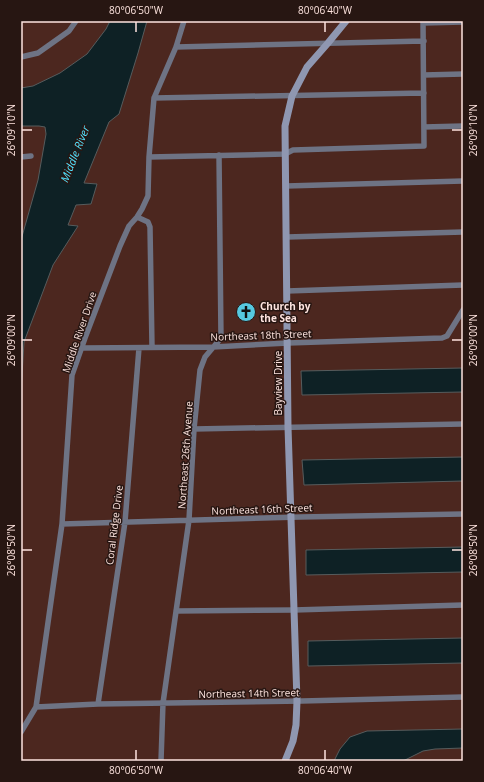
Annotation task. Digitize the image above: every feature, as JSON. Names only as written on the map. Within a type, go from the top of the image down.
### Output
[{"type":"street","points":[[21,57],[38,53],[69,31],[76,21]]},
{"type":"street","name":"Middle River Drive","points":[[21,732],[36,707],[62,524],[72,375],[120,246],[129,226],[138,217],[148,196],[149,157],[154,98],[176,47],[184,21]]},
{"type":"street","name":"Bayview Drive","points":[[285,761],[296,725],[297,701],[288,427],[285,126],[292,96],[307,67],[346,21]]},
{"type":"street","points":[[149,157],[285,154],[293,150],[424,146],[423,22],[463,22]]},
{"type":"street","points":[[176,47],[424,41]]},
{"type":"street","points":[[424,75],[463,74]]},
{"type":"street","points":[[154,98],[424,93]]},
{"type":"street","points":[[424,127],[463,126]]},
{"type":"street","points":[[21,157],[31,156]]},
{"type":"street","name":"Northeast 26th Avenue","points":[[161,761],[162,703],[189,520],[194,429],[200,370],[205,357],[221,338],[219,156]]},
{"type":"street","points":[[286,186],[463,181]]},
{"type":"street","points":[[138,217],[148,222],[150,227],[152,347]]},
{"type":"street","points":[[286,237],[463,232]]},
{"type":"street","points":[[287,291],[463,285]]},
{"type":"street","name":"Northeast 18th Street","points":[[82,348],[213,347],[442,338],[447,336],[463,310]]},
{"type":"street","name":"Coral Ridge Drive","points":[[98,704],[125,522],[139,348]]},
{"type":"street","points":[[194,429],[463,424]]},
{"type":"street","name":"Northeast 16th Street","points":[[62,524],[291,517],[463,514]]},
{"type":"street","points":[[176,611],[294,610],[463,605]]},
{"type":"street","name":"Northeast 14th Street","points":[[36,707],[98,704],[463,697]]},
{"type":"water","name":"Middle River","points":[[110,21],[147,21],[119,114],[109,122],[84,183],[97,184],[91,204],[76,205],[68,225],[78,226],[53,265],[24,342],[21,392],[21,240],[38,180],[46,134],[45,127],[21,126],[21,88],[33,86],[60,73],[87,54],[106,29]]},
{"type":"water","points":[[463,368],[463,392],[302,395],[301,371]]},
{"type":"water","points":[[463,457],[463,481],[304,485],[302,460]]},
{"type":"water","points":[[463,547],[463,572],[306,575],[306,550]]},
{"type":"water","points":[[463,638],[463,663],[308,666],[308,641]]},
{"type":"water","points":[[463,729],[463,748],[423,751],[403,761],[334,761],[340,749],[350,737],[367,731]]},
{"type":"place","name":"Church by the Sea","points":[[246,312]]}]
